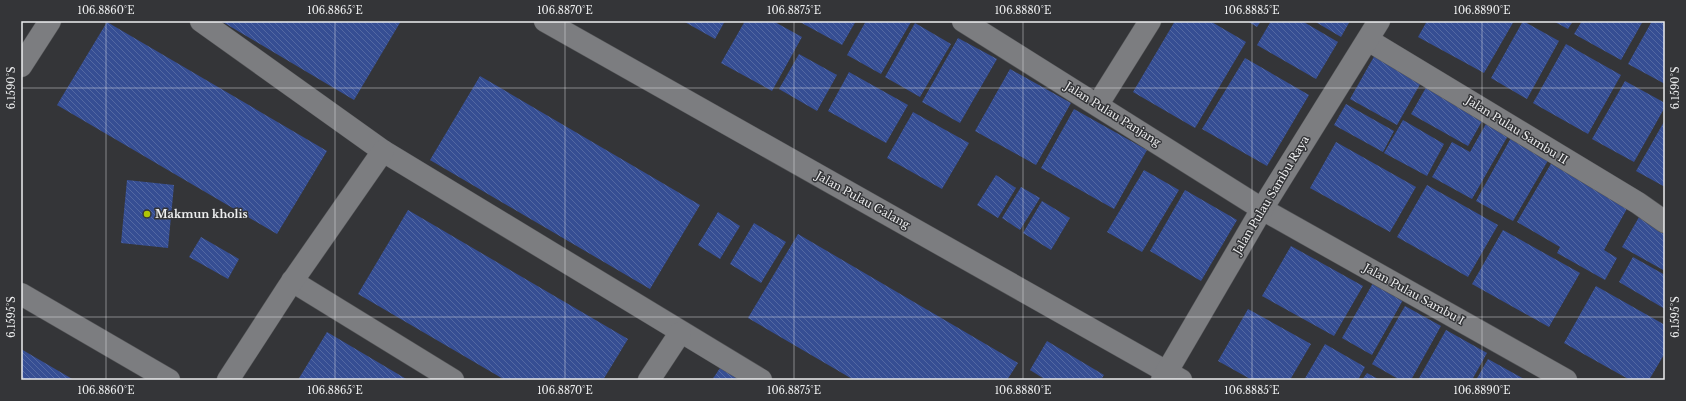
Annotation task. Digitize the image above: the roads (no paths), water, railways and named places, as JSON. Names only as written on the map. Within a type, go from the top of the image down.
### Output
[{"type":"street","points":[[21,66],[50,21]]},
{"type":"street","points":[[200,21],[383,151],[680,333],[761,380]]},
{"type":"street","name":"Jalan Pulau Galang","points":[[544,21],[1170,377]]},
{"type":"street","name":"Jalan Pulau Panjang","points":[[963,21],[1098,104],[1262,209]]},
{"type":"street","points":[[1098,104],[1150,21]]},
{"type":"street","name":"Jalan Pulau Sambu Raya","points":[[1170,377],[1262,209],[1379,21]]},
{"type":"street","name":"Jalan Pulau Sambu II","points":[[1368,40],[1638,203],[1665,222]]},
{"type":"street","points":[[228,380],[292,281],[383,151]]},
{"type":"street","name":"Jalan Pulau Sambu I","points":[[1262,209],[1566,380]]},
{"type":"street","points":[[292,281],[453,380]]},
{"type":"street","points":[[21,294],[169,380]]},
{"type":"street","points":[[649,380],[680,333]]},
{"type":"place","name":"Makmun kholis","points":[[147,214]]}]
